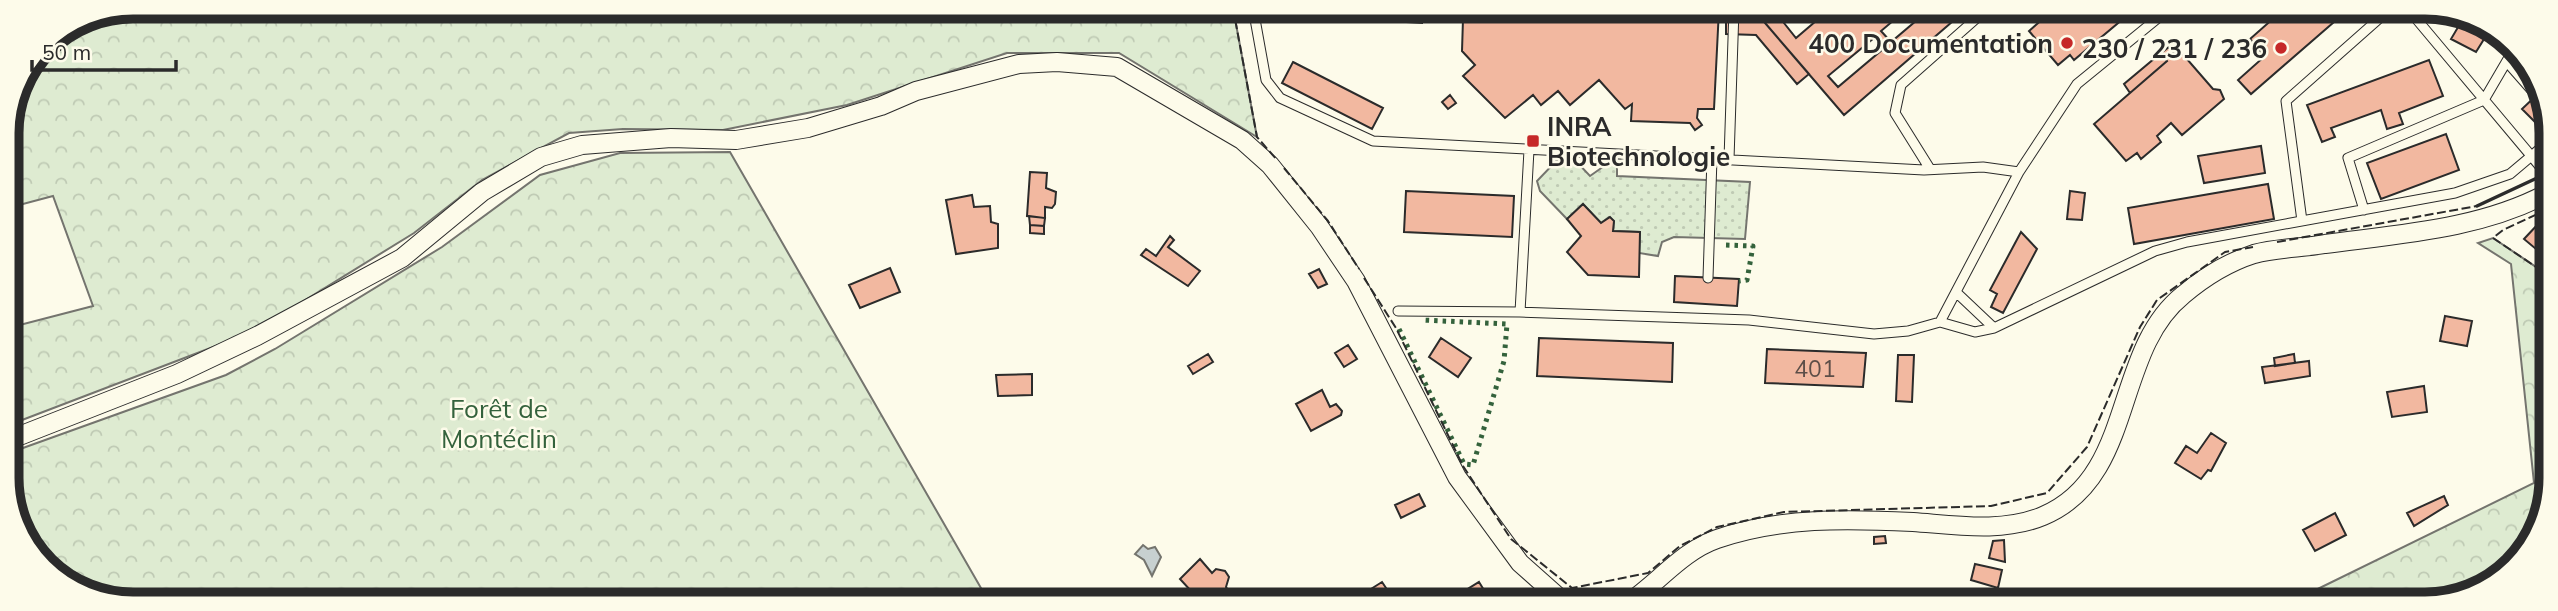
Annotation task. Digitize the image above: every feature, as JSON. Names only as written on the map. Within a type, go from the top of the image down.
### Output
[{"type":"street","points":[[19,436],[177,374],[269,330],[402,258],[482,192],[541,157],[582,145],[671,138],[736,140],[808,128],[881,106],[916,91],[1019,64],[1057,62],[1117,67],[1242,140],[1270,165],[1319,226],[1356,281],[1464,487],[1520,563],[1553,592]]},
{"type":"street","points":[[1642,592],[1689,554],[1716,539],[1793,521],[2002,526],[2043,516],[2066,502],[2086,484],[2110,444],[2146,338],[2162,314],[2215,272],[2255,254],[2481,220],[2539,197]]},
{"type":"lane","points":[[1255,19],[1266,80],[1280,98],[1373,141],[1930,169],[1983,166],[2019,172]]},
{"type":"lane","points":[[1729,159],[1734,19]]},
{"type":"lane","points":[[1930,169],[1895,113],[1901,85],[1976,19]]},
{"type":"lane","points":[[1940,322],[2019,172],[2077,84],[2157,19]]},
{"type":"lane","points":[[2302,221],[2286,101],[2379,19]]},
{"type":"lane","points":[[2416,19],[2539,165]]},
{"type":"lane","points":[[2364,209],[2348,158],[2484,100],[2509,58]]},
{"type":"lane","points":[[2507,62],[2528,86]]},
{"type":"lane","points":[[1520,312],[1529,150]]},
{"type":"lane","points":[[1398,311],[1520,312],[1749,320],[1874,334],[1908,331],[1940,322],[1975,332],[1994,328],[2155,251],[2187,242],[2455,193],[2510,174],[2539,150]]},
{"type":"lane","points":[[1708,278],[1713,158]]},
{"type":"lane","points":[[1957,293],[1994,328]]},
{"type":"green space","points":[[134,19],[1235,19],[1257,137],[1119,53],[1007,53],[847,105],[723,130],[623,129],[569,133],[482,180],[414,233],[255,331],[19,421],[19,325],[93,306],[53,196],[19,205],[19,126],[28,90],[53,53],[70,39],[111,21]]},
{"type":"green space","name":"Forêt de Montéclin","points":[[730,152],[983,592],[134,592],[111,590],[90,583],[64,568],[43,547],[31,528],[21,500],[19,449],[226,375],[275,349],[442,247],[540,175],[620,153]]},
{"type":"green space","points":[[1560,157],[1573,158],[1590,176],[1614,159],[1617,160],[1617,176],[1750,182],[1745,239],[1674,237],[1662,242],[1658,256],[1639,253],[1640,232],[1613,231],[1614,221],[1609,217],[1601,223],[1583,204],[1567,219],[1540,191],[1537,181]]},
{"type":"green space","points":[[2493,238],[2539,269],[2539,477],[2533,514],[2510,553],[2482,576],[2468,583],[2432,592],[2311,592],[2534,483],[2511,264],[2478,243]]},
{"type":"water","points":[[1143,545],[1148,549],[1155,547],[1161,557],[1152,576],[1144,560],[1135,554]]},
{"type":"building","points":[[1407,19],[1422,19],[1422,23],[1407,22]]},
{"type":"building","points":[[1463,19],[1718,19],[1714,109],[1698,109],[1697,118],[1702,125],[1695,130],[1690,123],[1631,121],[1632,104],[1625,109],[1599,80],[1570,105],[1558,91],[1541,105],[1533,95],[1505,118],[1463,76],[1475,65],[1462,51]]},
{"type":"building","points":[[1762,19],[1789,19],[1784,23],[1796,38],[1818,19],[1895,19],[1881,31],[1891,42],[1918,19],[1955,19],[1844,115]],"holes":[[[1874,38],[1883,49],[1838,87],[1828,76]]]},
{"type":"building","points":[[1762,19],[1809,74],[1797,84],[1756,35],[1726,34],[1726,21],[1718,20]]},
{"type":"building","name":"400 Documentation","points":[[2043,19],[2123,19],[2074,60],[2070,55],[2058,65],[2029,31]]},
{"type":"building","name":"230 / 231 / 236","points":[[2273,19],[2337,19],[2251,94],[2238,80],[2265,56],[2250,39]]},
{"type":"building","points":[[2460,25],[2485,37],[2476,52],[2451,39]]},
{"type":"building","points":[[2169,47],[2174,54],[2180,51],[2213,89],[2220,90],[2224,99],[2182,135],[2171,123],[2157,136],[2161,142],[2141,159],[2137,153],[2126,161],[2094,124],[2167,61],[2161,53]]},
{"type":"building","points":[[2161,53],[2167,61],[2130,93],[2124,84]]},
{"type":"building","points":[[2429,60],[2443,96],[2399,113],[2403,124],[2387,129],[2381,110],[2331,128],[2335,137],[2322,142],[2307,105]]},
{"type":"building","points":[[1293,62],[1383,108],[1372,129],[1282,83]]},
{"type":"building","points":[[1450,95],[1456,103],[1448,109],[1442,102]]},
{"type":"building","points":[[2533,98],[2538,125],[2522,109]]},
{"type":"building","points":[[2446,134],[2459,170],[2381,199],[2367,163]]},
{"type":"building","points":[[2261,146],[2265,173],[2204,183],[2198,156]]},
{"type":"building","points":[[1030,172],[1047,173],[1046,188],[1056,192],[1055,204],[1052,208],[1045,207],[1045,218],[1027,216]]},
{"type":"building","points":[[2268,184],[2274,219],[2134,244],[2128,208]]},
{"type":"building","points":[[1406,191],[1514,196],[1512,237],[1404,232]]},
{"type":"building","points":[[2070,191],[2085,193],[2082,220],[2067,219]]},
{"type":"building","points":[[972,195],[974,207],[990,206],[991,222],[998,224],[998,248],[956,254],[946,200]]},
{"type":"building","points":[[1583,204],[1601,223],[1610,217],[1614,221],[1613,231],[1640,232],[1639,277],[1588,275],[1567,252],[1581,236],[1567,219]]},
{"type":"building","points":[[1029,216],[1045,218],[1044,226],[1030,225]]},
{"type":"building","points":[[2539,223],[2539,252],[2524,239]]},
{"type":"building","points":[[1030,225],[1044,226],[1044,234],[1030,233]]},
{"type":"building","points":[[2021,232],[2037,249],[2003,313],[1991,307],[1997,294],[1990,290]]},
{"type":"building","points":[[1170,236],[1174,240],[1168,247],[1200,271],[1188,286],[1141,255],[1146,249],[1156,256]]},
{"type":"building","points":[[890,268],[900,292],[860,308],[849,285]]},
{"type":"building","points":[[1319,269],[1327,284],[1318,288],[1309,274]]},
{"type":"building","points":[[1675,276],[1739,279],[1737,306],[1674,302]]},
{"type":"building","points":[[2445,316],[2472,321],[2467,346],[2440,341]]},
{"type":"building","points":[[1441,338],[1471,358],[1458,377],[1429,357]]},
{"type":"building","points":[[1539,338],[1673,343],[1672,382],[1537,376]]},
{"type":"building","points":[[1348,345],[1357,359],[1344,367],[1335,353]]},
{"type":"building","points":[[1767,349],[1866,353],[1863,387],[1765,383]]},
{"type":"building","points":[[1208,354],[1213,362],[1193,374],[1188,366]]},
{"type":"building","points":[[2294,354],[2295,363],[2275,366],[2274,358]]},
{"type":"building","points":[[1898,355],[1914,355],[1912,402],[1896,401]]},
{"type":"building","points":[[2309,361],[2310,376],[2265,383],[2262,367]]},
{"type":"building","points":[[1032,374],[1032,395],[998,396],[996,375]]},
{"type":"building","points":[[2424,386],[2427,412],[2392,417],[2387,392]]},
{"type":"building","points":[[1322,390],[1330,407],[1336,404],[1342,411],[1341,415],[1311,431],[1296,404]]},
{"type":"building","points":[[2211,433],[2226,443],[2211,471],[2208,470],[2201,479],[2175,463],[2186,446],[2197,453]]},
{"type":"building","points":[[1419,494],[1425,506],[1401,518],[1395,505]]},
{"type":"building","points":[[2444,496],[2448,505],[2414,526],[2407,513]]},
{"type":"building","points":[[2335,513],[2346,535],[2315,551],[2303,530]]},
{"type":"building","points":[[1885,536],[1886,543],[1874,544],[1874,537]]},
{"type":"building","points":[[2004,540],[2005,562],[1989,558],[1993,541]]},
{"type":"building","points":[[1200,559],[1212,573],[1216,569],[1225,571],[1229,577],[1226,587],[1229,592],[1192,592],[1180,579]]},
{"type":"building","points":[[1975,564],[2002,570],[1998,588],[1971,580]]},
{"type":"building","points":[[1382,582],[1389,592],[1366,592]]},
{"type":"building","points":[[1479,582],[1485,592],[1463,592]]},
{"type":"hedge","points":[[1726,245],[1753,246],[1747,280],[1739,281]]},
{"type":"hedge","points":[[1399,329],[1464,464],[1473,465],[1504,361],[1507,324],[1422,320]]},
{"type":"fence","points":[[1235,19],[1257,137],[1277,160]]},
{"type":"fence","points":[[1284,168],[1328,221],[1359,269]]},
{"type":"fence","points":[[2277,242],[2477,206]]},
{"type":"fence","points":[[2539,213],[2503,230],[2493,238],[2539,269]]},
{"type":"fence","points":[[1364,278],[1396,328],[1463,466],[1511,539],[1572,588],[1648,573],[1680,546],[1717,527],[1784,512],[1991,506],[2047,493],[2087,447],[2140,327],[2157,300],[2225,252],[2253,247]]},
{"type":"wall","points":[[2477,206],[2539,175]]},
{"type":"place","name":"400 Documentation","points":[[2067,43]]},
{"type":"place","name":"230 / 231 / 236","points":[[2281,48]]},
{"type":"place","name":"INRA Biotechnologie","points":[[1533,141]]}]
